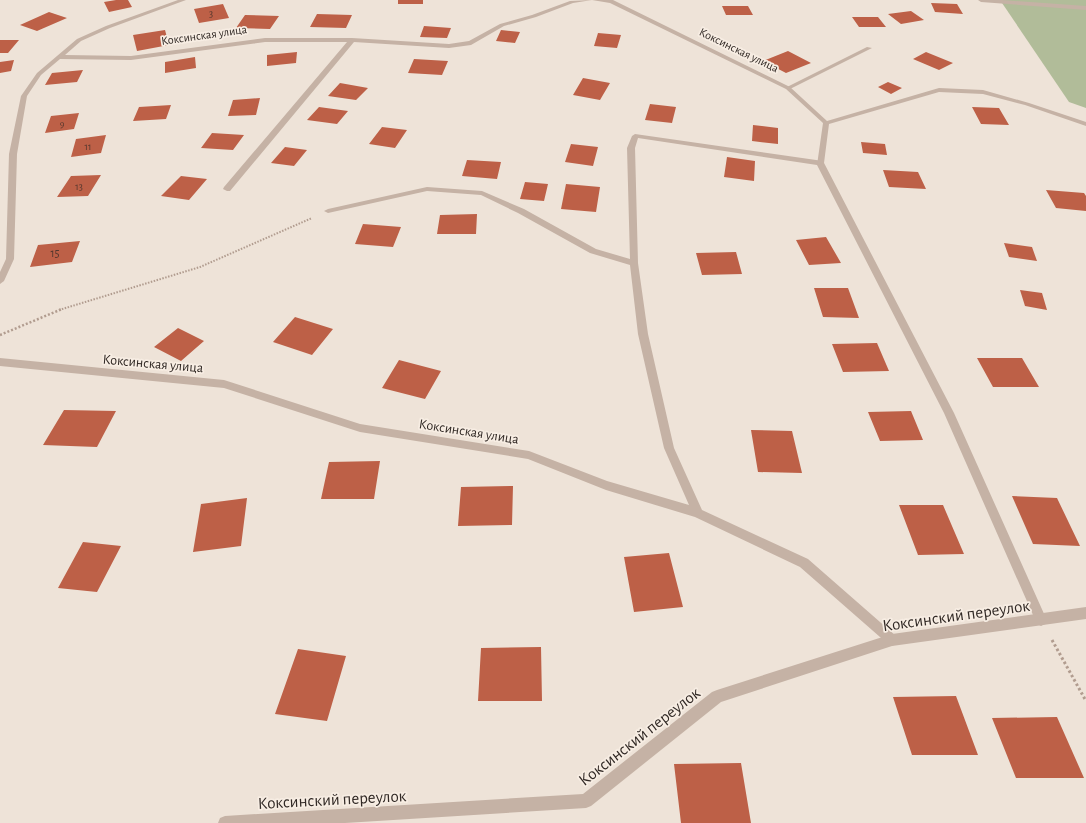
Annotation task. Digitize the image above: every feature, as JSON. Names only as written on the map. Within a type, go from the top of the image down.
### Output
[{"type":"street","points":[[0,281],[10,259],[13,154],[24,96],[39,74],[80,40],[108,27],[182,0]]},
{"type":"street","name":"Коксинская улица","points":[[59,58],[131,58],[265,40],[352,40],[449,46],[471,43],[502,25],[534,16],[572,2],[589,0]]},
{"type":"street","name":"Коксинская улица","points":[[595,0],[613,1],[788,88],[826,122]]},
{"type":"street","points":[[981,0],[1086,8]]},
{"type":"street","points":[[227,189],[352,40]]},
{"type":"street","points":[[788,88],[868,48]]},
{"type":"street","points":[[1041,620],[949,413],[820,163],[826,122],[939,90],[983,92],[1027,104],[1086,124]]},
{"type":"street","points":[[698,513],[668,448],[643,334],[634,263],[630,148],[635,136],[820,163]]},
{"type":"street","points":[[328,211],[427,189],[482,193],[521,210],[593,251],[634,263]]},
{"type":"street","name":"Коксинская улица","points":[[0,362],[224,384],[360,428],[529,455],[606,485],[698,513],[804,563],[892,640]]},
{"type":"street","name":"Коксинский переулок","points":[[225,823],[586,801],[717,697],[892,640],[1086,613]]},
{"type":"path","points":[[0,335],[62,310],[200,267],[328,211]]},
{"type":"path","points":[[1041,620],[1086,701]]},
{"type":"green space","points":[[1000,0],[1086,0],[1086,108],[1069,102]]},
{"type":"building","points":[[128,0],[132,7],[109,12],[104,2]]},
{"type":"building","points":[[398,0],[423,0],[423,4],[398,4]]},
{"type":"building","points":[[931,3],[957,4],[963,14],[935,12]]},
{"type":"building","points":[[223,4],[229,18],[199,23],[194,9]]},
{"type":"building","points":[[722,6],[748,6],[753,15],[726,15]]},
{"type":"building","points":[[911,11],[924,20],[901,24],[888,14]]},
{"type":"building","points":[[49,12],[67,18],[37,31],[20,25]]},
{"type":"building","points":[[317,14],[352,15],[346,28],[310,27]]},
{"type":"building","points":[[245,15],[279,16],[270,29],[236,28]]},
{"type":"building","points":[[852,17],[878,17],[886,27],[859,27]]},
{"type":"building","points":[[424,26],[451,28],[447,38],[420,37]]},
{"type":"building","points":[[165,30],[169,45],[137,51],[133,35]]},
{"type":"building","points":[[501,30],[520,32],[515,43],[496,41]]},
{"type":"building","points":[[598,33],[621,35],[617,48],[594,46]]},
{"type":"building","points":[[0,40],[19,40],[8,53],[0,53]]},
{"type":"building","points":[[788,51],[811,63],[786,73],[763,61]]},
{"type":"building","points":[[297,52],[296,63],[267,66],[267,55]]},
{"type":"building","points":[[926,52],[953,63],[939,70],[913,59]]},
{"type":"building","points":[[195,57],[196,68],[165,73],[165,62]]},
{"type":"building","points":[[414,59],[448,61],[442,75],[408,73]]},
{"type":"building","points":[[14,60],[11,71],[0,73],[0,62]]},
{"type":"building","points":[[83,70],[77,82],[45,85],[52,73]]},
{"type":"building","points":[[583,78],[610,83],[600,100],[573,95]]},
{"type":"building","points":[[888,82],[902,88],[891,94],[878,87]]},
{"type":"building","points":[[340,83],[368,88],[356,100],[328,96]]},
{"type":"building","points":[[260,98],[256,115],[228,116],[233,100]]},
{"type":"building","points":[[650,104],[676,107],[672,123],[645,120]]},
{"type":"building","points":[[171,105],[166,119],[133,121],[139,107]]},
{"type":"building","points":[[319,107],[348,111],[337,124],[307,120]]},
{"type":"building","points":[[972,107],[999,108],[1009,125],[981,124]]},
{"type":"building","points":[[79,113],[74,129],[45,133],[51,116]]},
{"type":"building","points":[[753,125],[778,128],[778,144],[752,141]]},
{"type":"building","points":[[382,127],[407,130],[395,148],[369,144]]},
{"type":"building","points":[[212,133],[244,135],[233,150],[201,148]]},
{"type":"building","points":[[106,135],[101,153],[71,157],[76,139]]},
{"type":"building","points":[[861,142],[885,144],[887,155],[863,153]]},
{"type":"building","points":[[571,144],[598,147],[593,166],[565,162]]},
{"type":"building","points":[[285,147],[307,150],[294,166],[271,163]]},
{"type":"building","points":[[727,157],[755,161],[754,181],[724,177]]},
{"type":"building","points":[[467,160],[501,162],[497,179],[462,176]]},
{"type":"building","points":[[883,170],[918,172],[926,189],[889,187]]},
{"type":"building","points":[[101,175],[88,196],[57,197],[71,176]]},
{"type":"building","points":[[181,176],[207,179],[189,200],[161,196]]},
{"type":"building","points":[[525,182],[548,184],[544,201],[520,199]]},
{"type":"building","points":[[566,184],[600,187],[596,212],[561,209]]},
{"type":"building","points":[[1046,190],[1084,193],[1086,196],[1086,211],[1056,208]]},
{"type":"building","points":[[477,214],[476,234],[437,234],[440,215]]},
{"type":"building","points":[[363,224],[401,227],[393,247],[355,244]]},
{"type":"building","points":[[826,237],[841,263],[809,265],[796,240]]},
{"type":"building","points":[[80,241],[72,262],[30,267],[38,245]]},
{"type":"building","points":[[1004,243],[1032,247],[1037,261],[1009,257]]},
{"type":"building","points":[[736,252],[742,274],[702,275],[696,253]]},
{"type":"building","points":[[814,288],[848,288],[859,318],[823,317]]},
{"type":"building","points":[[1020,290],[1042,293],[1047,310],[1025,306]]},
{"type":"building","points":[[295,317],[333,329],[312,355],[273,342]]},
{"type":"building","points":[[178,328],[204,341],[181,361],[154,347]]},
{"type":"building","points":[[877,343],[889,371],[843,372],[832,344]]},
{"type":"building","points":[[977,358],[1022,358],[1039,387],[993,387]]},
{"type":"building","points":[[399,360],[441,371],[425,399],[382,388]]},
{"type":"building","points":[[64,410],[116,411],[97,447],[43,445]]},
{"type":"building","points":[[911,411],[923,440],[880,441],[868,412]]},
{"type":"building","points":[[751,430],[792,431],[802,473],[758,472]]},
{"type":"building","points":[[380,461],[374,499],[321,499],[329,462]]},
{"type":"building","points":[[513,486],[512,525],[458,526],[461,487]]},
{"type":"building","points":[[1012,496],[1057,498],[1080,546],[1033,544]]},
{"type":"building","points":[[247,498],[241,546],[193,552],[201,504]]},
{"type":"building","points":[[899,505],[943,505],[964,554],[918,555]]},
{"type":"building","points":[[83,542],[121,546],[97,592],[58,588]]},
{"type":"building","points":[[669,553],[683,607],[634,612],[624,557]]},
{"type":"building","points":[[541,647],[542,701],[478,701],[481,648]]},
{"type":"building","points":[[298,649],[346,656],[327,721],[275,714]]},
{"type":"building","points":[[956,696],[978,755],[912,755],[893,697]]},
{"type":"building","points":[[1057,717],[1084,778],[1016,778],[992,718]]},
{"type":"building","points":[[741,763],[751,823],[681,823],[674,764]]}]
